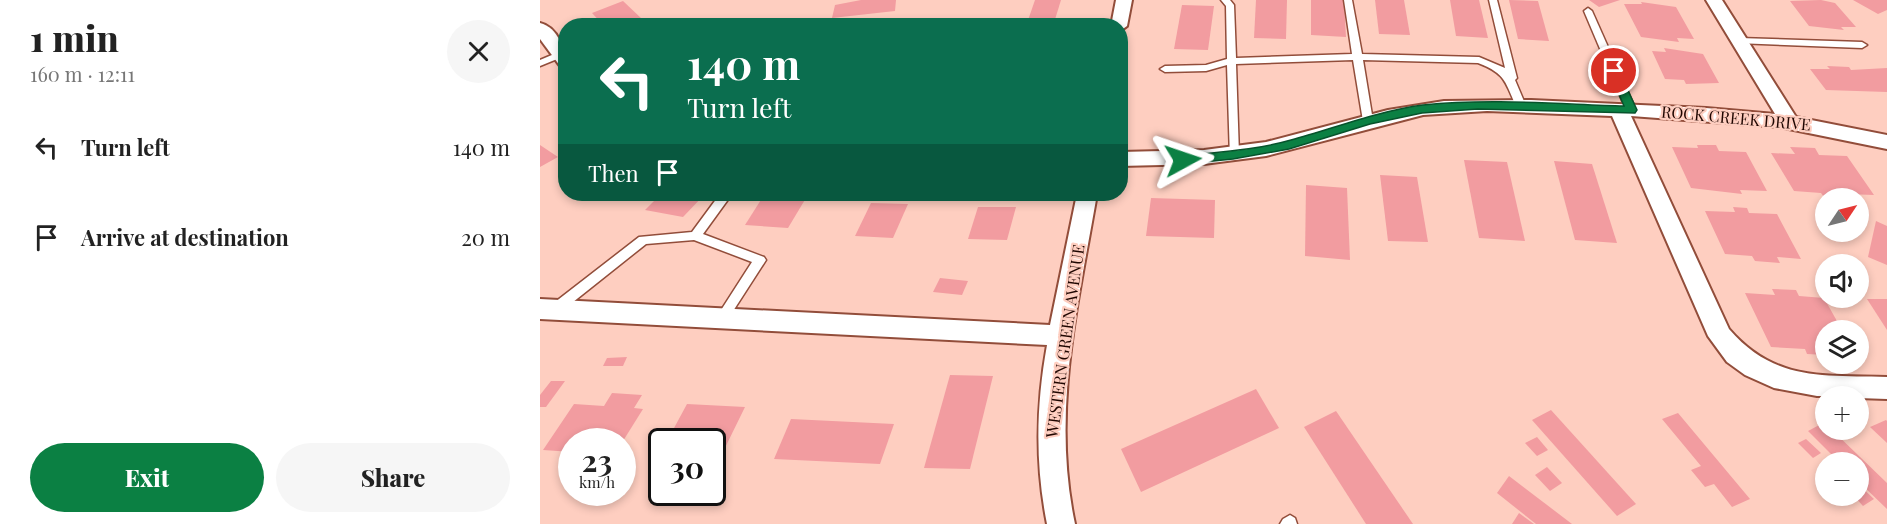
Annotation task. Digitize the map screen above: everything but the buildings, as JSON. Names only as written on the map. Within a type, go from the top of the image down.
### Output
[{"type":"street","points":[[1121,18],[1124,0]]},
{"type":"street","points":[[1714,0],[1788,120]]},
{"type":"street","points":[[540,28],[558,53]]},
{"type":"street","name":"ROCK CREEK DRIVE","points":[[1128,159],[1183,160],[1233,155],[1289,145],[1368,121],[1422,109],[1521,106],[1788,120],[1887,142]]},
{"type":"street","points":[[1625,110],[1719,336],[1729,350],[1759,373],[1779,379],[1801,384],[1887,388]]},
{"type":"street","name":"WESTERN GREEN AVENUE","points":[[1061,524],[1049,462],[1050,432],[1062,336],[1086,201]]},
{"type":"street","points":[[547,309],[1062,336]]},
{"type":"lane","points":[[1225,0],[1230,5],[1233,155]]},
{"type":"lane","points":[[1348,0],[1368,121]]},
{"type":"lane","points":[[1493,0],[1521,106]]},
{"type":"lane","points":[[1588,11],[1625,110]]},
{"type":"lane","points":[[1739,41],[1862,45]]},
{"type":"lane","points":[[1165,69],[1206,68],[1232,61],[1356,57],[1479,60],[1497,66],[1512,78]]},
{"type":"lane","points":[[540,63],[558,60]]},
{"type":"lane","points":[[694,236],[721,201]]},
{"type":"lane","points":[[547,309],[638,242],[694,236],[760,260],[722,318]]},
{"type":"route","points":[[1183,160],[1233,155],[1289,145],[1368,121],[1422,109],[1478,105],[1631,110],[1614,71]]}]
